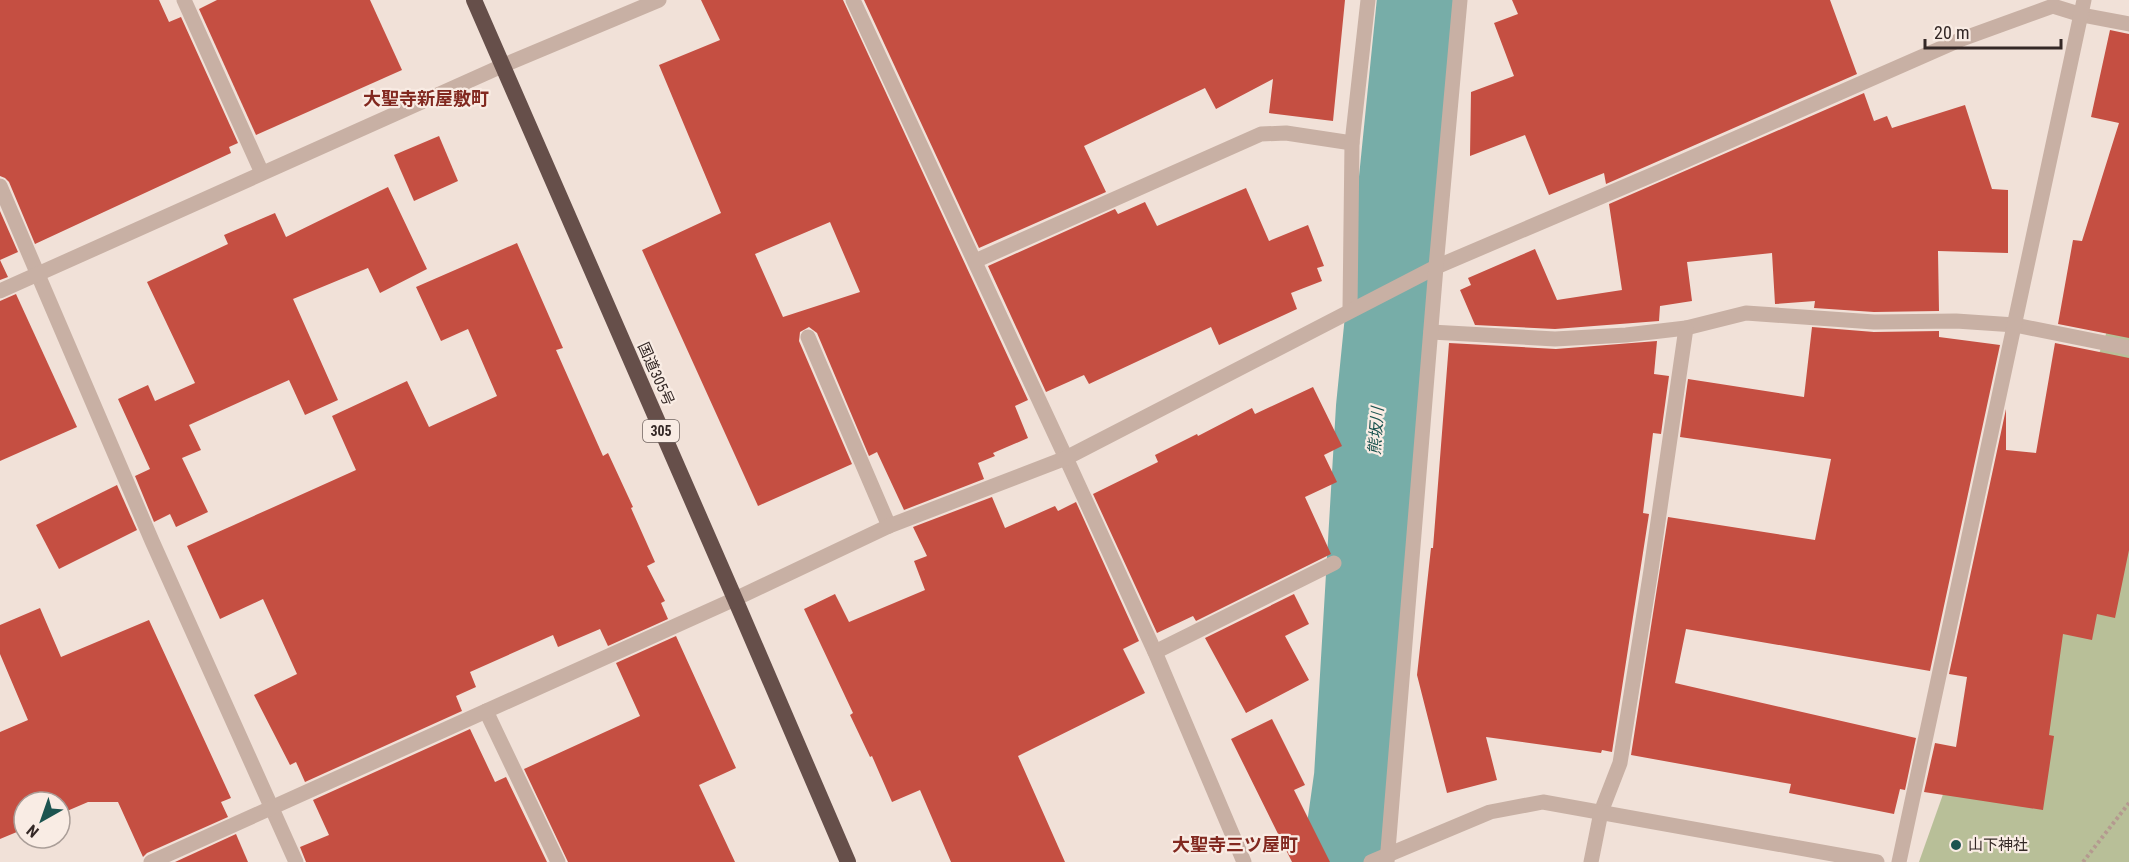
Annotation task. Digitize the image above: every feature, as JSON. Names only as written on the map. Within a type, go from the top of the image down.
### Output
[{"type":"highway","name":"国道305号","points":[[474,0],[848,862]]},
{"type":"street","points":[[184,0],[262,173]]},
{"type":"street","points":[[0,291],[501,66],[659,0]]},
{"type":"street","points":[[853,0],[1155,652],[1244,862]]},
{"type":"street","points":[[1350,309],[1352,143],[1368,0]]},
{"type":"street","points":[[1388,859],[1460,0]]},
{"type":"street","points":[[151,862],[735,599],[889,526],[1066,458],[1350,309],[1436,267],[1670,168],[1962,39],[2053,6],[2083,7],[2129,24]]},
{"type":"street","points":[[1899,862],[2083,7]]},
{"type":"street","points":[[975,261],[1261,134],[1286,133],[1352,143]]},
{"type":"street","points":[[0,186],[152,541],[296,862]]},
{"type":"street","points":[[1431,332],[1556,339],[1626,335],[1686,328],[1746,313],[1874,322],[1956,321],[2015,326],[2129,348]]},
{"type":"street","points":[[1591,862],[1601,812],[1620,763],[1686,328]]},
{"type":"street","points":[[808,337],[889,526]]},
{"type":"street","points":[[1155,652],[1334,563]]},
{"type":"street","points":[[486,711],[558,862]]},
{"type":"street","points":[[1371,862],[1388,859],[1490,812],[1543,802],[1877,862]]},
{"type":"path","points":[[2084,862],[2129,803]]},
{"type":"green space","points":[[2129,269],[2129,862],[1919,862]]},
{"type":"building","points":[[0,0],[159,0],[169,22],[181,17],[238,143],[229,147],[231,153],[35,244],[9,182],[0,176]]},
{"type":"building","points":[[217,0],[370,0],[402,70],[256,135],[199,9]]},
{"type":"building","points":[[701,0],[843,0],[1028,400],[1015,406],[1028,438],[993,453],[995,456],[978,463],[984,479],[904,510],[877,452],[869,456],[817,333],[809,327],[800,332],[799,341],[852,464],[758,506],[642,250],[721,213],[659,65],[720,40]],"holes":[[[830,222],[860,292],[783,317],[755,254]]]},
{"type":"building","points":[[864,0],[1345,0],[1333,121],[1269,113],[1273,79],[1216,109],[1205,88],[1084,146],[1106,192],[979,248]]},
{"type":"building","points":[[1512,0],[1830,0],[1857,74],[1606,184],[1604,173],[1549,195],[1525,135],[1470,156],[1471,92],[1514,76],[1494,23],[1518,14]]},
{"type":"building","points":[[2110,30],[2129,34],[2129,338],[2058,324],[2073,240],[2082,241],[2119,123],[2091,117]]},
{"type":"building","points":[[1864,93],[1874,121],[1887,116],[1892,128],[1965,105],[1992,189],[2008,190],[2008,253],[1938,251],[1939,311],[1874,312],[1814,308],[1815,301],[1775,304],[1772,253],[1687,262],[1692,301],[1660,306],[1659,321],[1555,329],[1475,325],[1460,290],[1471,285],[1468,278],[1535,249],[1557,300],[1622,290],[1609,204]]},
{"type":"building","points":[[439,136],[458,181],[414,201],[394,155]]},
{"type":"building","points":[[388,187],[427,269],[380,293],[368,268],[293,299],[338,400],[305,415],[289,380],[189,425],[201,450],[182,458],[208,512],[176,527],[170,514],[154,522],[135,476],[150,469],[118,399],[148,385],[155,401],[195,383],[147,282],[228,244],[224,235],[275,213],[286,237]]},
{"type":"building","points":[[1246,188],[1269,241],[1308,225],[1324,266],[1317,268],[1322,281],[1291,293],[1297,309],[1219,345],[1211,327],[1089,384],[1084,375],[1046,392],[988,266],[1115,209],[1118,214],[1145,202],[1157,226]]},
{"type":"building","points":[[0,211],[18,252],[0,260]]},
{"type":"building","points":[[517,243],[563,348],[556,350],[603,456],[608,453],[633,507],[631,508],[655,562],[647,566],[665,601],[661,603],[668,619],[608,646],[600,629],[558,647],[553,635],[470,672],[476,687],[456,696],[462,711],[305,782],[296,762],[290,765],[254,695],[297,674],[263,599],[220,619],[187,546],[356,470],[332,416],[407,381],[429,427],[497,396],[468,329],[441,341],[416,287]]},
{"type":"building","points":[[0,260],[8,277],[0,280]]},
{"type":"building","points":[[16,294],[77,427],[0,461],[0,301]]},
{"type":"building","points":[[1812,327],[1874,332],[1939,331],[1939,337],[2000,345],[1930,671],[1686,629],[1675,683],[1916,738],[1905,790],[1900,789],[1894,814],[1789,793],[1791,784],[1631,755],[1668,517],[1815,540],[1831,459],[1680,437],[1688,379],[1804,397]]},
{"type":"building","points":[[1657,341],[1654,374],[1669,376],[1661,434],[1653,433],[1643,513],[1649,514],[1612,752],[1602,750],[1601,753],[1486,737],[1497,780],[1447,793],[1417,675],[1431,548],[1433,548],[1449,343],[1556,349]]},
{"type":"building","points":[[2055,343],[2129,358],[2129,550],[2115,618],[2097,614],[2092,640],[2063,634],[2049,735],[2054,736],[2043,810],[1924,792],[1935,743],[1956,747],[1967,677],[1949,674],[2006,409],[2006,450],[2036,453]]},
{"type":"building","points":[[1313,387],[1342,446],[1324,455],[1337,482],[1305,497],[1331,554],[1196,621],[1193,616],[1157,633],[1093,494],[1158,462],[1155,455],[1197,434],[1198,436],[1252,408],[1255,414]]},
{"type":"building","points":[[117,485],[137,530],[59,569],[36,525]]},
{"type":"building","points":[[992,497],[1005,528],[1055,506],[1058,511],[1076,502],[1139,641],[1123,649],[1145,693],[1018,756],[1065,862],[951,862],[920,790],[892,802],[872,756],[870,757],[850,715],[853,713],[804,609],[835,594],[849,622],[925,590],[914,561],[927,556],[913,527]]},
{"type":"building","points":[[1294,594],[1309,624],[1285,636],[1309,680],[1246,713],[1205,638]]},
{"type":"building","points":[[40,608],[61,657],[149,620],[231,798],[221,802],[228,817],[147,853],[143,857],[118,802],[88,802],[72,809],[72,790],[12,790],[12,834],[0,839],[0,732],[28,720],[0,654],[0,625]]},
{"type":"building","points":[[676,636],[736,768],[699,785],[735,862],[568,862],[524,769],[640,716],[616,663]]},
{"type":"building","points":[[1272,719],[1305,785],[1294,790],[1330,862],[1292,862],[1231,739]]},
{"type":"building","points":[[470,729],[495,782],[506,777],[547,862],[306,862],[300,847],[329,835],[313,800]]},
{"type":"building","points":[[236,834],[248,862],[175,862]]},
{"type":"waterway","name":"熊坂川","points":[[1343,862],[1355,777],[1377,407],[1418,0]]},
{"type":"place","name":"山下神社","points":[[1956,845]]},
{"type":"district","name":"大聖寺新屋敷町","points":[[426,98]]},
{"type":"district","name":"大聖寺三ツ屋町","points":[[1235,844]]}]
